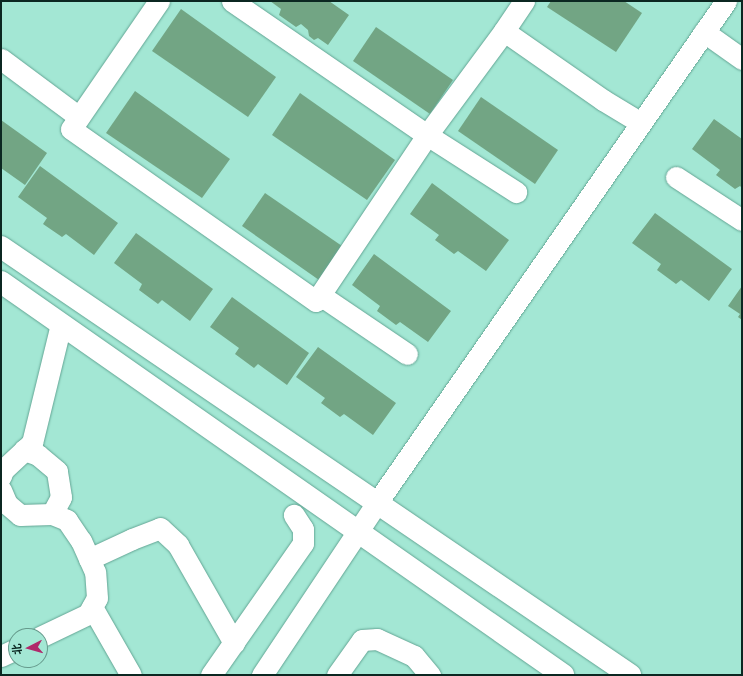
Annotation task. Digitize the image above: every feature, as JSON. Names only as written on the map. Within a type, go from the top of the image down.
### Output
[{"type":"street","points":[[232,1],[427,135],[516,192]]},
{"type":"street","points":[[158,2],[71,129],[316,301],[427,135],[524,1]]},
{"type":"street","points":[[262,675],[376,504],[726,1]]},
{"type":"street","points":[[504,30],[603,100],[641,123]]},
{"type":"street","points":[[704,32],[742,58]]},
{"type":"street","points":[[1,59],[79,117]]},
{"type":"street","points":[[676,178],[742,220]]},
{"type":"street","points":[[1,247],[376,504],[630,675]]},
{"type":"street","points":[[1,282],[563,675]]},
{"type":"street","points":[[320,294],[407,354]]},
{"type":"street","points":[[1,476],[3,470],[32,443],[61,324]]},
{"type":"street","points":[[24,450],[38,455],[57,471],[61,497],[52,514]]},
{"type":"street","points":[[1,490],[7,504],[20,515],[52,514],[67,520],[81,541],[95,572],[97,598],[88,614],[48,633]]},
{"type":"street","points":[[211,675],[304,544],[303,529],[294,515]]},
{"type":"street","points":[[89,559],[160,528],[178,546],[234,643]]},
{"type":"street","points":[[92,607],[131,675]]},
{"type":"street","points":[[337,675],[362,640],[377,639],[414,656],[430,675]]},
{"type":"building","points":[[270,1],[329,1],[349,15],[328,45],[318,38],[314,40],[309,36],[308,30],[301,24],[296,27],[279,15],[281,9]]},
{"type":"building","points":[[551,1],[624,1],[642,13],[616,52],[547,7]]},
{"type":"building","points":[[181,9],[276,77],[248,117],[152,51]]},
{"type":"building","points":[[376,27],[453,80],[430,114],[353,61]]},
{"type":"building","points":[[135,91],[230,159],[202,198],[106,133]]},
{"type":"building","points":[[300,93],[395,160],[367,200],[272,135]]},
{"type":"building","points":[[481,97],[558,150],[535,184],[458,131]]},
{"type":"building","points":[[714,119],[742,139],[742,188],[740,186],[735,189],[716,175],[720,170],[692,149]]},
{"type":"building","points":[[1,120],[47,153],[25,185],[1,168]]},
{"type":"building","points":[[40,166],[118,223],[94,255],[66,234],[62,237],[43,224],[47,218],[18,197]]},
{"type":"building","points":[[432,183],[509,240],[486,271],[458,251],[454,254],[435,240],[439,235],[410,214]]},
{"type":"building","points":[[265,193],[342,246],[319,280],[242,226]]},
{"type":"building","points":[[655,213],[732,269],[709,301],[681,280],[676,284],[657,270],[661,264],[632,243]]},
{"type":"building","points":[[136,233],[213,289],[190,321],[162,300],[158,304],[139,290],[142,284],[114,263]]},
{"type":"building","points":[[374,254],[451,311],[428,342],[400,322],[396,325],[377,311],[380,306],[352,285]]},
{"type":"building","points":[[742,286],[742,320],[738,317],[740,314],[728,306]]},
{"type":"building","points":[[232,297],[309,353],[287,385],[258,364],[254,368],[235,354],[239,348],[210,327]]},
{"type":"building","points":[[318,347],[396,403],[373,435],[344,414],[340,417],[321,403],[325,398],[296,377]]}]
